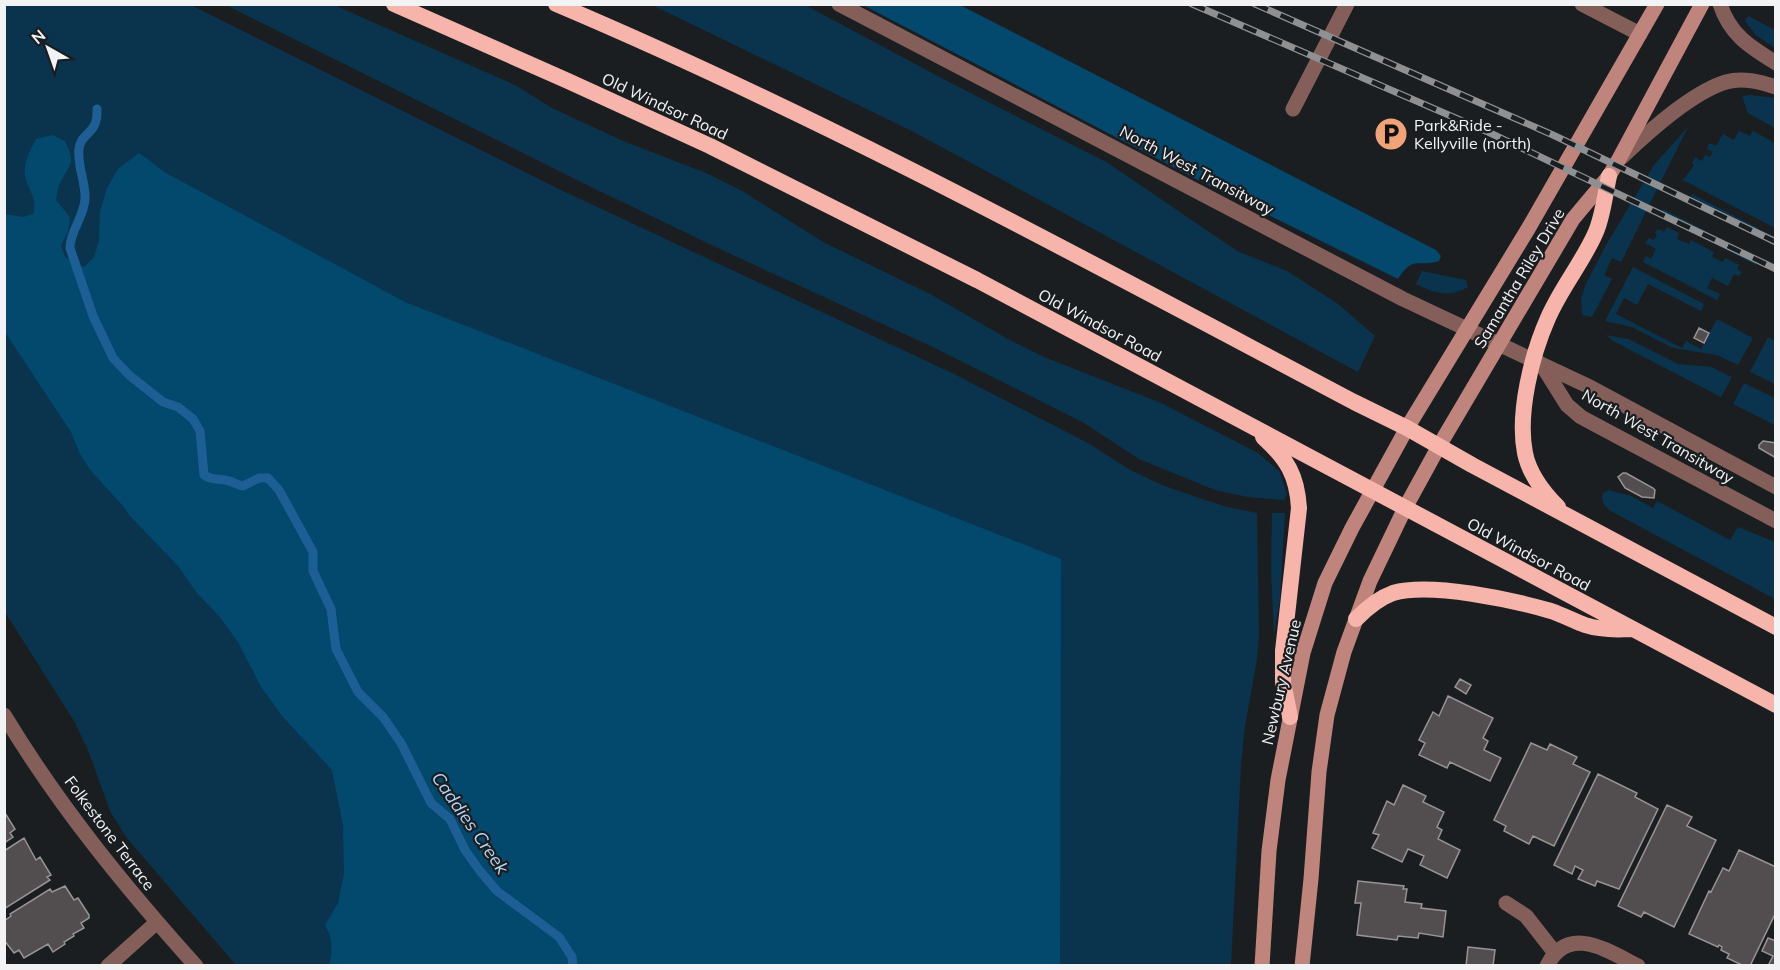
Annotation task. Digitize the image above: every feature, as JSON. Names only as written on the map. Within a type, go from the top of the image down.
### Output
[{"type":"highway","name":"Old Windsor Road","points":[[394,4],[720,151],[977,280],[1776,705]]},
{"type":"highway","points":[[556,4],[748,89],[901,164],[1343,397],[1407,428],[1776,627]]},
{"type":"highway","points":[[1571,518],[1554,502],[1529,468],[1525,453],[1524,415],[1548,317],[1596,232],[1610,176]]},
{"type":"highway","points":[[1250,425],[1284,459],[1298,488],[1299,508],[1283,651],[1284,682],[1290,717]]},
{"type":"highway","points":[[1356,619],[1370,606],[1391,594],[1423,590],[1515,601],[1554,612],[1586,626],[1609,630],[1631,629]]},
{"type":"main road","name":"Samantha Riley Drive","points":[[1407,428],[1528,229],[1657,4]]},
{"type":"main road","name":"Samantha Riley Drive","points":[[1439,446],[1573,219],[1610,176],[1702,4]]},
{"type":"main road","name":"Newbury Avenue","points":[[1262,966],[1269,850],[1290,717],[1303,653],[1325,583],[1372,490],[1407,428]]},
{"type":"main road","points":[[1302,966],[1322,744],[1334,683],[1370,581],[1439,446]]},
{"type":"street","name":"North West Transitway","points":[[839,4],[1403,299],[1590,387],[1776,487]]},
{"type":"street","points":[[1293,109],[1347,4]]},
{"type":"street","points":[[1582,4],[1640,34]]},
{"type":"street","points":[[1720,4],[1725,18],[1745,43],[1776,63]]},
{"type":"street","points":[[1620,159],[1646,134],[1670,116],[1699,96],[1722,84],[1743,80],[1776,87]]},
{"type":"street","name":"North West Transitway","points":[[1537,362],[1566,405],[1581,417],[1776,521]]},
{"type":"street","name":"Folkestone Terrace","points":[[4,715],[63,805],[94,846],[196,966]]},
{"type":"street","points":[[1506,903],[1526,916],[1551,959],[1572,944],[1588,943],[1638,966]]},
{"type":"street","points":[[108,966],[157,922]]},
{"type":"shaded area","points":[[5,5],[191,5],[561,190],[954,374],[1088,443],[1130,470],[1162,485],[1199,498],[1257,513],[1259,636],[1241,765],[1231,965],[236,965],[126,837],[110,811],[88,750],[74,721],[5,612]]},
{"type":"shaded area","points":[[226,5],[334,5],[515,85],[552,108],[623,141],[706,173],[744,192],[823,242],[932,295],[1006,338],[1044,357],[1161,403],[1258,453],[1279,471],[1287,494],[1284,500],[1248,497],[1215,490],[1139,459],[1084,423],[935,348],[585,184]]},
{"type":"shaded area","points":[[652,5],[805,5],[1108,163],[1237,251],[1287,271],[1338,304],[1375,336],[1358,372],[910,130]]},
{"type":"shaded area","points":[[863,5],[960,5],[1436,250],[1441,256],[1439,261],[1412,264],[1403,271],[1398,279],[1198,180]]},
{"type":"shaded area","points":[[1748,16],[1775,30],[1775,48],[1756,35],[1745,21]]},
{"type":"shaded area","points":[[1742,96],[1775,98],[1775,128],[1748,113]]},
{"type":"shaded area","points":[[1688,127],[1621,262],[1612,258],[1604,275],[1612,279],[1592,317],[1582,315],[1581,299],[1585,286],[1606,245],[1654,165]]},
{"type":"shaded area","points":[[1739,131],[1750,136],[1753,131],[1775,143],[1775,228],[1683,180],[1694,165],[1692,163],[1695,157],[1702,161],[1705,155],[1710,157],[1713,152],[1707,149],[1709,143],[1716,146],[1723,134],[1734,140]]},
{"type":"shaded area","points":[[52,135],[65,141],[71,158],[70,165],[59,185],[56,200],[70,217],[68,232],[61,245],[65,257],[84,267],[94,257],[99,241],[100,212],[107,188],[118,169],[139,153],[166,173],[405,302],[1061,559],[1060,965],[329,965],[332,945],[325,925],[338,903],[344,874],[343,825],[332,770],[283,717],[261,687],[238,642],[219,616],[197,593],[178,566],[91,471],[80,454],[71,432],[5,332],[5,214],[23,217],[33,214],[34,203],[25,176],[26,161],[36,139]]},
{"type":"shaded area","points":[[1692,194],[1775,237],[1775,245],[1689,200]]},
{"type":"shaded area","points":[[1663,209],[1760,259],[1756,265],[1660,216]]},
{"type":"shaded area","points":[[1667,227],[1679,233],[1677,239],[1689,244],[1691,240],[1714,252],[1712,257],[1723,262],[1725,258],[1739,265],[1737,269],[1742,272],[1739,276],[1734,274],[1728,286],[1712,278],[1707,288],[1720,294],[1717,300],[1643,262],[1646,256],[1651,259],[1656,249],[1645,243],[1649,238],[1654,240],[1658,229],[1664,232]]},
{"type":"shaded area","points":[[1633,267],[1704,304],[1701,311],[1648,284],[1637,305],[1624,298],[1616,314],[1682,348],[1686,341],[1701,349],[1717,319],[1753,338],[1738,365],[1717,355],[1673,348],[1632,327],[1605,321]]},
{"type":"shaded area","points":[[1422,271],[1466,280],[1468,287],[1448,293],[1429,290],[1416,284]]},
{"type":"shaded area","points":[[1606,335],[1628,339],[1678,364],[1711,367],[1732,377],[1721,397],[1613,341]]},
{"type":"shaded area","points":[[1768,337],[1775,341],[1775,384],[1750,372]]},
{"type":"shaded area","points":[[1744,383],[1775,398],[1775,425],[1733,404]]},
{"type":"shaded area","points":[[1608,490],[1631,496],[1653,508],[1657,501],[1730,540],[1738,527],[1775,542],[1775,599],[1609,510],[1602,498],[1603,493]]},
{"type":"shaded area","points":[[1272,513],[1285,513],[1280,599],[1274,635],[1271,569]]},
{"type":"building","points":[[1699,328],[1709,333],[1704,343],[1694,338]]},
{"type":"building","points":[[1763,441],[1776,443],[1776,458],[1759,448]]},
{"type":"building","points":[[1623,473],[1653,488],[1654,498],[1642,497],[1625,488],[1618,477]]},
{"type":"building","points":[[1460,679],[1471,685],[1466,694],[1455,687]]},
{"type":"building","points":[[1448,696],[1493,718],[1483,738],[1488,741],[1484,750],[1501,758],[1490,781],[1450,762],[1447,768],[1419,755],[1425,743],[1419,740],[1433,712],[1439,716]]},
{"type":"building","points":[[1531,743],[1547,750],[1550,744],[1577,757],[1573,764],[1590,772],[1554,846],[1533,836],[1529,844],[1504,831],[1506,826],[1494,820]]},
{"type":"building","points":[[1598,774],[1637,793],[1635,797],[1658,809],[1619,889],[1597,881],[1595,886],[1578,879],[1583,870],[1575,866],[1572,874],[1554,865]]},
{"type":"building","points":[[1403,785],[1426,796],[1423,802],[1444,812],[1437,827],[1442,830],[1438,839],[1460,850],[1447,878],[1420,865],[1424,856],[1408,849],[1402,862],[1372,848],[1379,835],[1373,833],[1387,801],[1394,805]]},
{"type":"building","points":[[1667,805],[1692,817],[1687,826],[1716,840],[1674,927],[1644,912],[1641,917],[1618,906]]},
{"type":"building","points":[[5,813],[15,829],[10,833],[13,837],[4,843]]},
{"type":"building","points":[[24,838],[36,860],[40,857],[51,875],[47,877],[50,880],[4,909],[4,851]]},
{"type":"building","points":[[1739,850],[1776,867],[1776,912],[1750,966],[1744,966],[1727,958],[1729,954],[1721,950],[1722,947],[1719,945],[1718,947],[1689,934],[1709,891],[1711,892],[1723,868],[1729,871]]},
{"type":"building","points":[[1358,881],[1404,886],[1403,889],[1407,889],[1405,902],[1422,904],[1421,908],[1446,911],[1443,937],[1419,933],[1418,938],[1398,936],[1397,940],[1357,935],[1361,903],[1355,903]]},
{"type":"building","points":[[65,886],[74,900],[78,898],[89,915],[89,918],[81,923],[84,928],[73,934],[74,936],[53,952],[48,944],[24,958],[19,950],[14,953],[4,940],[4,921],[11,916],[10,914],[50,889],[52,892]]},
{"type":"building","points":[[1768,938],[1776,941],[1776,966],[1768,966],[1773,956],[1762,951]]},
{"type":"building","points":[[1468,947],[1495,950],[1493,966],[1466,966]]},
{"type":"waterway","name":"Caddies Creek","points":[[97,109],[95,124],[80,143],[79,162],[85,199],[70,248],[93,316],[113,358],[129,375],[163,402],[178,407],[193,419],[200,431],[204,475],[243,486],[259,478],[268,478],[279,490],[313,552],[313,571],[331,609],[336,649],[358,692],[383,717],[401,743],[431,803],[450,819],[465,850],[480,871],[497,891],[559,937],[572,957],[573,966]]},
{"type":"railway","points":[[1192,4],[1488,132],[1776,269]]},
{"type":"railway","points":[[1255,4],[1553,135],[1776,242]]},
{"type":"place","name":"Park&Ride - Kellyville (north)","points":[[1391,134]]}]
